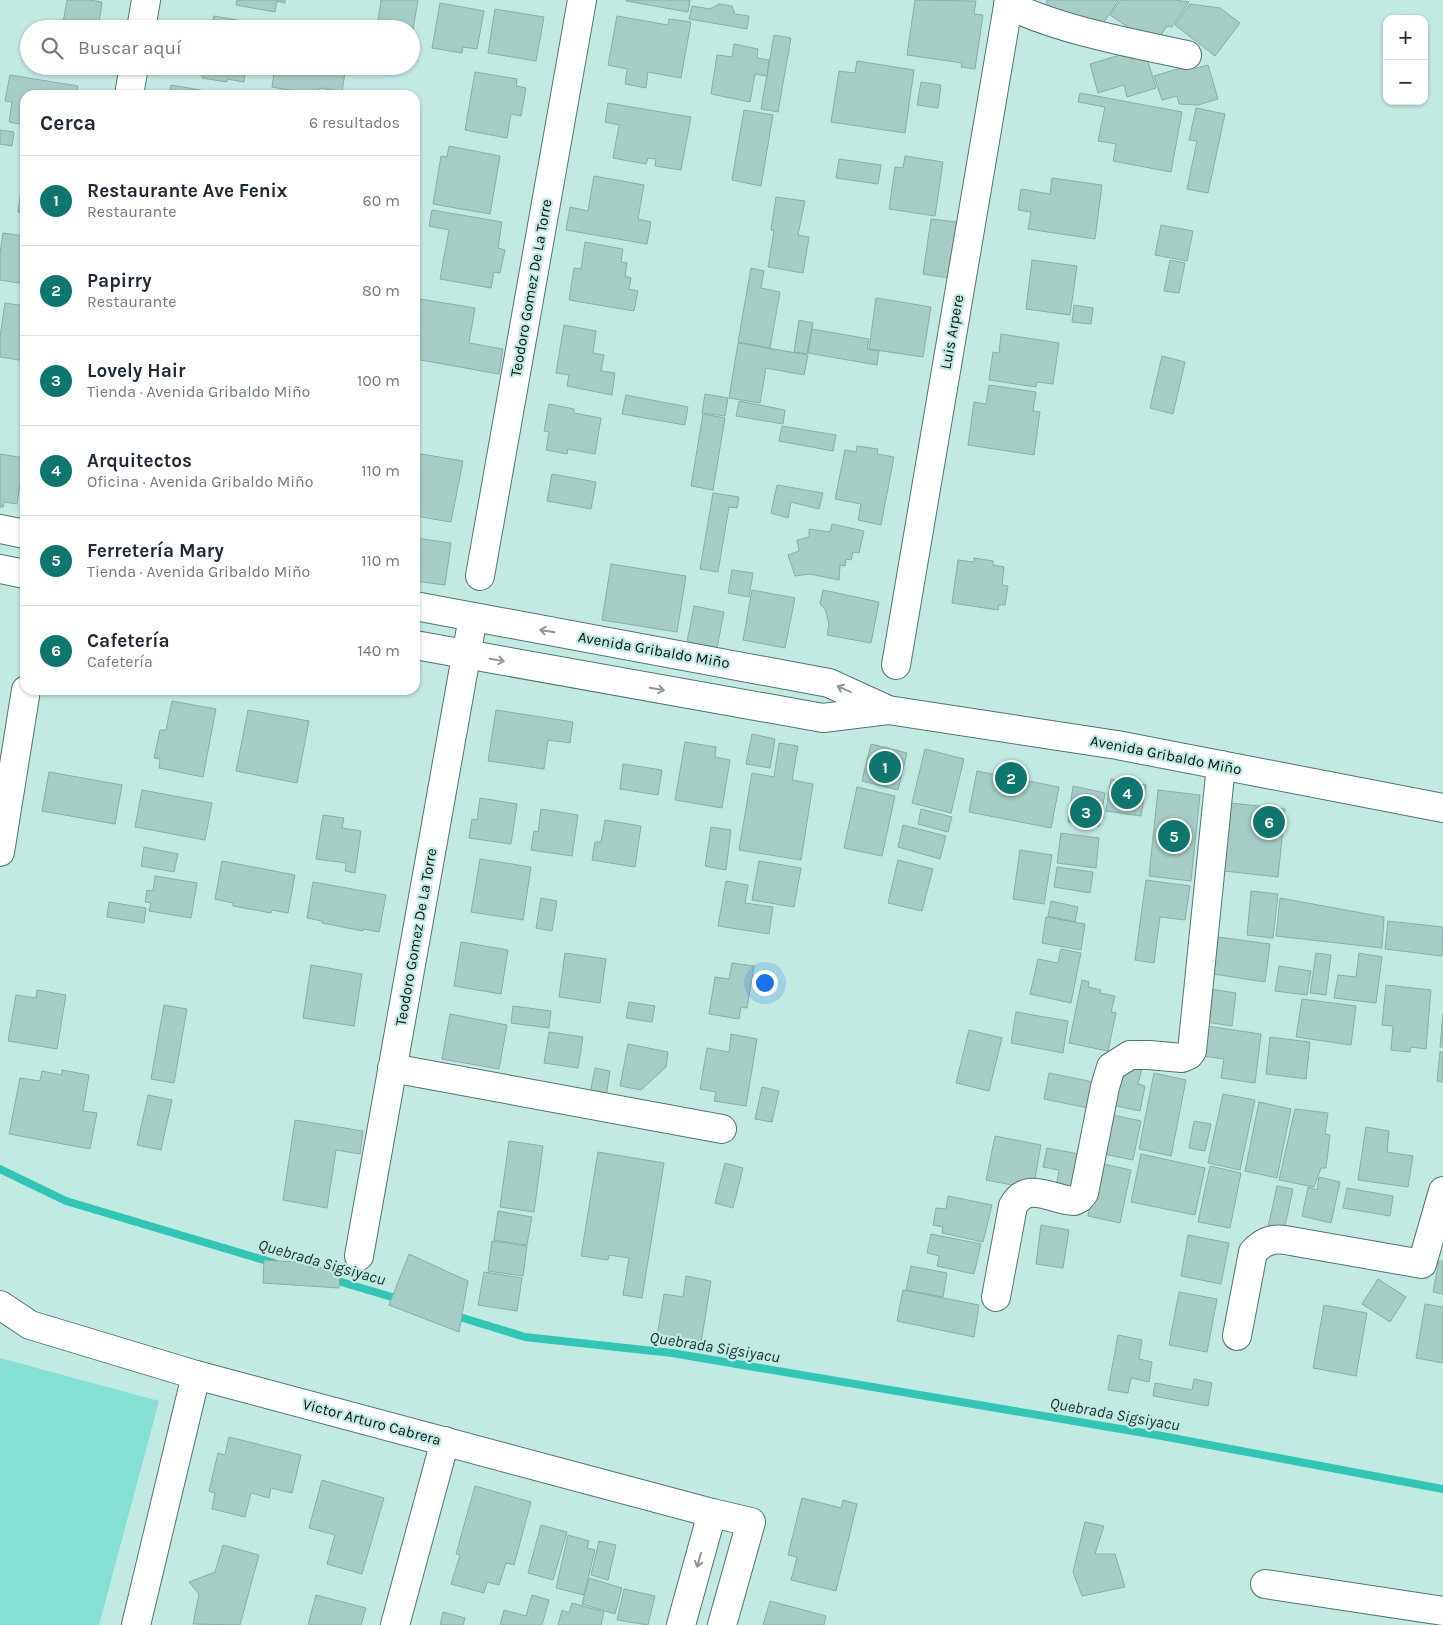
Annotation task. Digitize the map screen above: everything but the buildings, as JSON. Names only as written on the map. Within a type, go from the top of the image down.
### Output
[{"type":"street","points":[[143,20],[146,0]]},
{"type":"street","name":"Teodoro Gomez De La Torre","points":[[480,576],[582,0]]},
{"type":"street","points":[[1009,2],[1035,18],[1186,55]]},
{"type":"street","name":"Luis Arpere","points":[[896,665],[1009,2]]},
{"type":"street","points":[[130,90],[132,75]]},
{"type":"street","points":[[0,529],[20,533]]},
{"type":"street","points":[[0,570],[20,573]]},
{"type":"street","name":"Avenida Gribaldo Miño","points":[[420,607],[829,683],[888,710]]},
{"type":"street","name":"Teodoro Gomez De La Torre","points":[[359,1256],[473,617]]},
{"type":"street","name":"Avenida Gribaldo Miño","points":[[420,646],[823,718],[888,710],[1117,745],[1443,808]]},
{"type":"street","points":[[0,852],[25,695]]},
{"type":"street","points":[[996,1297],[1013,1206],[1020,1196],[1032,1192],[1074,1201],[1080,1198],[1084,1192],[1105,1087],[1111,1067],[1130,1055],[1182,1058],[1192,1051],[1221,765]]},
{"type":"street","points":[[392,1068],[722,1128]]},
{"type":"street","points":[[1237,1336],[1253,1252],[1260,1245],[1276,1239],[1422,1264],[1443,1191]]},
{"type":"street","name":"Victor Arturo Cabrera","points":[[0,1305],[30,1325],[196,1375],[712,1514],[751,1522],[722,1625]]},
{"type":"street","points":[[136,1625],[196,1375]]},
{"type":"street","points":[[395,1625],[445,1442]]},
{"type":"street","points":[[681,1625],[712,1514]]},
{"type":"street","points":[[1265,1584],[1443,1611]]},
{"type":"green space","points":[[0,1358],[159,1401],[99,1625],[0,1625]]},
{"type":"waterway","name":"Quebrada Sigsiyacu","points":[[0,1169],[66,1201],[274,1263]]},
{"type":"waterway","name":"Quebrada Sigsiyacu","points":[[331,1279],[402,1300]]},
{"type":"waterway","name":"Quebrada Sigsiyacu","points":[[453,1315],[525,1337],[672,1353],[1162,1436],[1443,1489]]},
{"type":"place","name":"Restaurante Ave Fenix","points":[[885,767]]},
{"type":"place","name":"Papirry","points":[[1011,778]]},
{"type":"place","name":"Arquitectos","points":[[1127,793]]},
{"type":"place","name":"Lovely Hair","points":[[1086,812]]},
{"type":"place","name":"Cafetería","points":[[1269,822]]},
{"type":"place","name":"Ferretería Mary","points":[[1174,836]]}]
